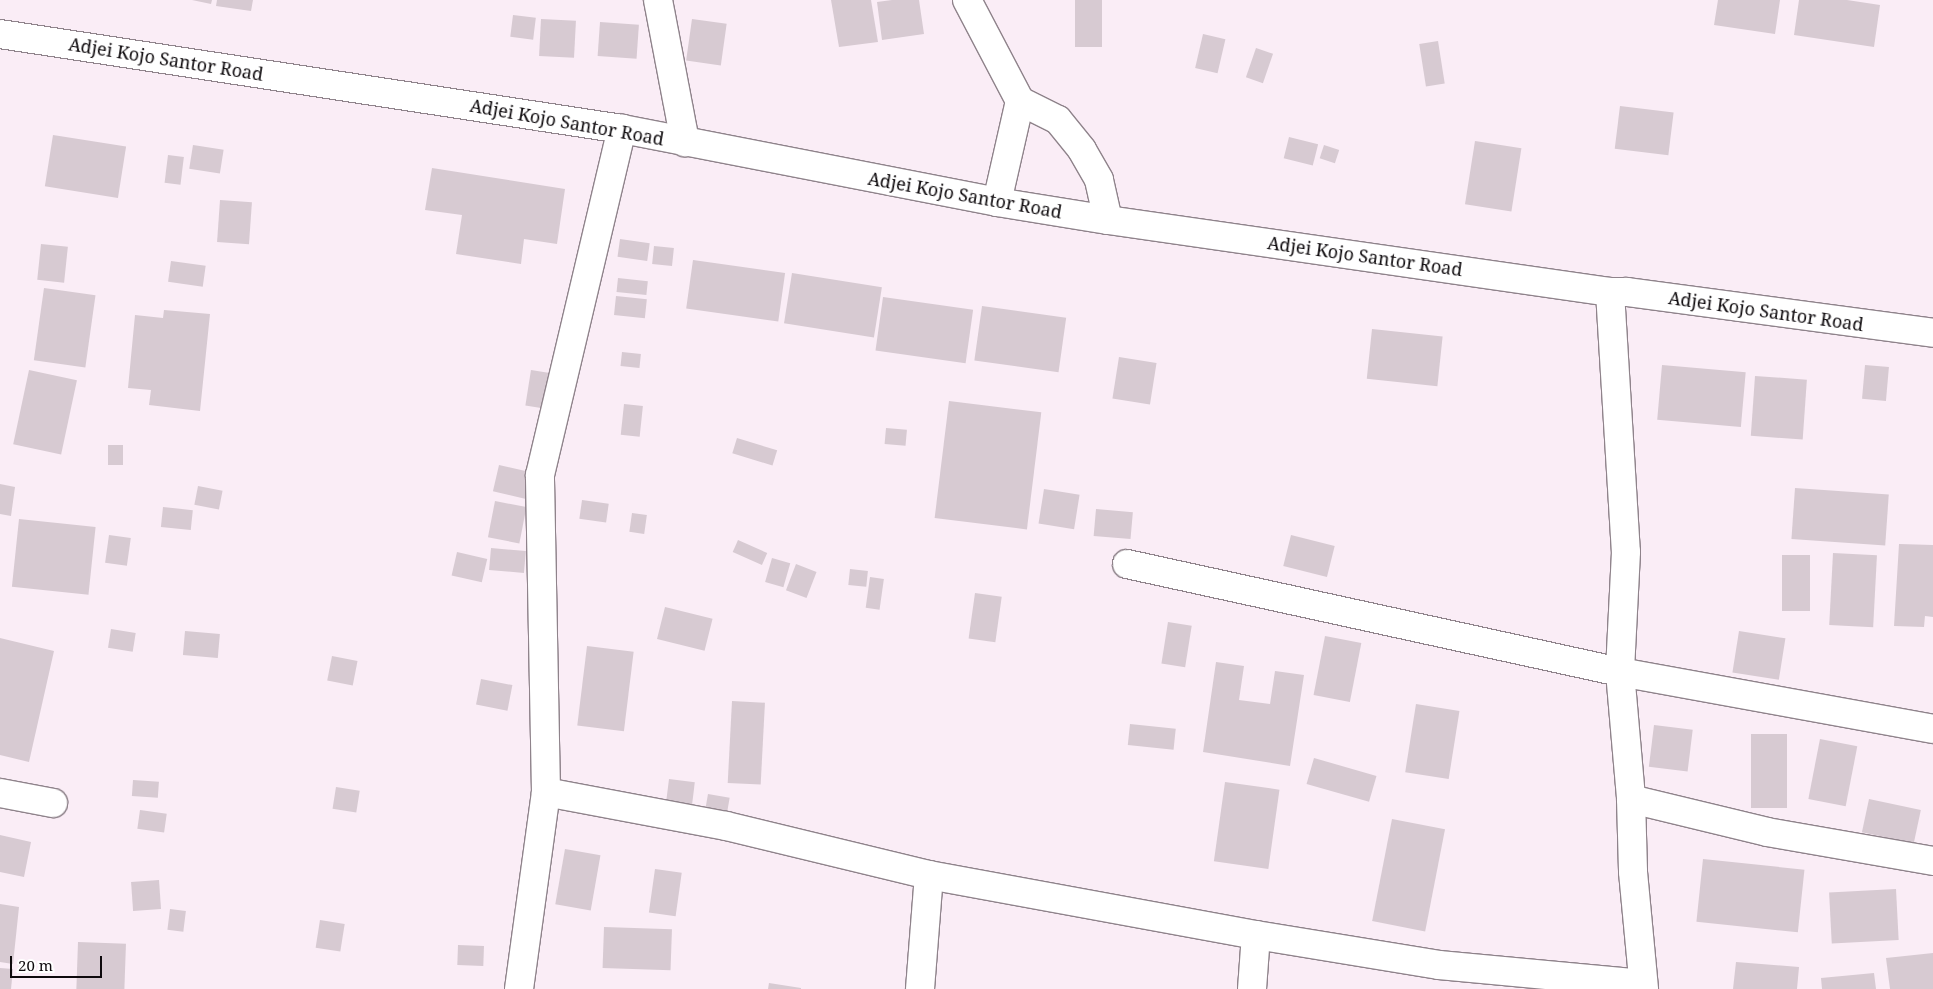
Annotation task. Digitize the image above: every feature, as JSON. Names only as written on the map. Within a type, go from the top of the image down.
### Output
[{"type":"street","points":[[658,0],[685,142]]},
{"type":"street","points":[[967,0],[1020,101],[1058,120],[1082,150],[1099,180],[1108,220]]},
{"type":"street","name":"Adjei Kojo Santor Road","points":[[0,34],[622,129],[996,202],[1108,220],[1610,292],[1627,292],[1933,333]]},
{"type":"street","points":[[996,202],[1020,101]]},
{"type":"street","points":[[519,989],[546,792],[540,475],[622,129]]},
{"type":"street","points":[[546,792],[726,826],[929,875],[1256,935],[1431,964],[1644,987],[1633,872],[1631,799],[1620,672],[1626,552],[1610,292]]},
{"type":"street","points":[[1127,564],[1620,672],[1933,730]]},
{"type":"street","points":[[0,793],[53,802]]},
{"type":"street","points":[[1631,799],[1767,832],[1933,861]]},
{"type":"street","points":[[920,989],[929,875]]},
{"type":"street","points":[[1252,989],[1256,935]]},
{"type":"building","points":[[192,0],[212,0],[211,4]]},
{"type":"building","points":[[217,0],[253,0],[251,11],[216,6]]},
{"type":"building","points":[[831,0],[871,0],[878,42],[839,47]]},
{"type":"building","points":[[919,0],[924,34],[882,40],[877,2]]},
{"type":"building","points":[[1075,0],[1102,0],[1102,47],[1075,47]]},
{"type":"building","points":[[1718,0],[1780,0],[1775,34],[1714,25]]},
{"type":"building","points":[[1799,0],[1847,0],[1880,5],[1874,47],[1794,35]]},
{"type":"building","points":[[513,15],[536,18],[533,40],[510,37]]},
{"type":"building","points":[[541,19],[576,21],[574,58],[539,56]]},
{"type":"building","points":[[692,19],[727,24],[721,65],[686,61]]},
{"type":"building","points":[[600,22],[639,25],[637,59],[598,56]]},
{"type":"building","points":[[1203,34],[1225,39],[1218,73],[1195,68]]},
{"type":"building","points":[[1438,41],[1445,83],[1426,86],[1419,44]]},
{"type":"building","points":[[1256,48],[1273,54],[1263,83],[1246,77]]},
{"type":"building","points":[[1620,106],[1674,113],[1668,155],[1615,149]]},
{"type":"building","points":[[53,135],[126,147],[118,198],[45,186]]},
{"type":"building","points":[[1289,137],[1318,144],[1313,166],[1284,158]]},
{"type":"building","points":[[1475,141],[1521,148],[1511,212],[1465,204]]},
{"type":"building","points":[[193,145],[224,150],[220,174],[189,169]]},
{"type":"building","points":[[1324,145],[1339,150],[1335,163],[1320,158]]},
{"type":"building","points":[[168,155],[184,157],[180,185],[165,183]]},
{"type":"building","points":[[432,168],[565,189],[557,244],[524,239],[521,264],[456,254],[462,215],[425,210]]},
{"type":"building","points":[[220,200],[252,202],[249,244],[217,242]]},
{"type":"building","points":[[620,239],[650,243],[647,261],[617,257]]},
{"type":"building","points":[[41,244],[68,247],[64,283],[37,280]]},
{"type":"building","points":[[654,246],[674,248],[672,266],[652,264]]},
{"type":"building","points":[[693,260],[785,273],[778,321],[686,309]]},
{"type":"building","points":[[171,261],[206,266],[203,287],[168,282]]},
{"type":"building","points":[[792,273],[882,287],[874,338],[784,323]]},
{"type":"building","points":[[618,278],[648,281],[646,295],[617,292]]},
{"type":"building","points":[[44,288],[95,295],[85,368],[34,360]]},
{"type":"building","points":[[616,296],[647,299],[645,318],[614,315]]},
{"type":"building","points":[[883,297],[973,310],[966,363],[875,350]]},
{"type":"building","points":[[982,306],[1066,318],[1059,372],[974,360]]},
{"type":"building","points":[[164,310],[210,314],[200,411],[149,405],[151,390],[128,388],[135,315],[163,318]]},
{"type":"building","points":[[1372,329],[1443,336],[1437,386],[1367,379]]},
{"type":"building","points":[[622,352],[641,354],[639,368],[621,366]]},
{"type":"building","points":[[1119,357],[1157,363],[1150,404],[1112,398]]},
{"type":"building","points":[[1662,365],[1746,372],[1741,427],[1657,420]]},
{"type":"building","points":[[1865,365],[1889,367],[1886,401],[1862,399]]},
{"type":"building","points":[[29,370],[77,380],[61,455],[13,444]]},
{"type":"building","points":[[531,370],[550,373],[544,409],[525,406]]},
{"type":"building","points":[[1755,376],[1807,380],[1803,439],[1751,436]]},
{"type":"building","points":[[949,401],[1041,412],[1027,529],[935,518]]},
{"type":"building","points":[[624,404],[643,406],[640,437],[621,435]]},
{"type":"building","points":[[886,428],[907,430],[906,446],[885,444]]},
{"type":"building","points":[[737,438],[777,450],[772,466],[732,453]]},
{"type":"building","points":[[108,445],[123,445],[123,465],[108,465]]},
{"type":"building","points":[[499,465],[533,473],[527,499],[493,491]]},
{"type":"building","points":[[0,484],[15,487],[11,516],[0,514]]},
{"type":"building","points":[[198,486],[223,491],[219,509],[194,505]]},
{"type":"building","points":[[1795,488],[1889,495],[1885,545],[1791,539]]},
{"type":"building","points":[[1044,489],[1080,495],[1074,529],[1039,524]]},
{"type":"building","points":[[582,500],[609,504],[606,523],[579,519]]},
{"type":"building","points":[[495,501],[526,507],[519,543],[488,537]]},
{"type":"building","points":[[163,507],[193,510],[191,530],[161,527]]},
{"type":"building","points":[[1096,509],[1133,512],[1131,539],[1094,536]]},
{"type":"building","points":[[632,513],[647,515],[644,534],[629,532]]},
{"type":"building","points":[[19,519],[96,527],[88,595],[12,587]]},
{"type":"building","points":[[109,535],[131,538],[127,566],[105,563]]},
{"type":"building","points":[[1291,535],[1335,546],[1327,577],[1283,566]]},
{"type":"building","points":[[738,540],[767,553],[762,565],[733,552]]},
{"type":"building","points":[[1899,544],[1933,545],[1933,617],[1925,616],[1924,627],[1894,626]]},
{"type":"building","points":[[491,548],[526,551],[524,573],[489,570]]},
{"type":"building","points":[[457,552],[487,559],[482,582],[452,575]]},
{"type":"building","points":[[1833,553],[1877,555],[1873,627],[1829,625]]},
{"type":"building","points":[[1782,555],[1810,555],[1810,611],[1782,611]]},
{"type":"building","points":[[772,558],[790,563],[783,587],[765,582]]},
{"type":"building","points":[[796,564],[817,572],[807,598],[786,590]]},
{"type":"building","points":[[850,569],[868,571],[866,587],[848,585]]},
{"type":"building","points":[[870,577],[884,579],[880,610],[866,608]]},
{"type":"building","points":[[975,593],[1002,597],[995,642],[969,639]]},
{"type":"building","points":[[665,607],[713,619],[705,651],[657,639]]},
{"type":"building","points":[[1168,622],[1192,626],[1185,667],[1161,663]]},
{"type":"building","points":[[111,629],[136,633],[133,652],[108,648]]},
{"type":"building","points":[[185,631],[220,634],[218,658],[183,655]]},
{"type":"building","points":[[1739,631],[1785,638],[1779,680],[1732,672]]},
{"type":"building","points":[[1325,636],[1361,643],[1350,702],[1314,695]]},
{"type":"building","points":[[0,638],[54,651],[29,762],[0,755]]},
{"type":"building","points":[[587,646],[634,652],[624,731],[577,725]]},
{"type":"building","points":[[332,656],[358,661],[353,686],[327,681]]},
{"type":"building","points":[[1216,662],[1244,666],[1239,700],[1270,704],[1275,671],[1304,675],[1290,766],[1203,752]]},
{"type":"building","points":[[481,679],[512,685],[507,711],[476,705]]},
{"type":"building","points":[[732,701],[765,703],[761,785],[728,783]]},
{"type":"building","points":[[1416,704],[1459,711],[1449,779],[1405,772]]},
{"type":"building","points":[[1130,724],[1176,729],[1174,750],[1128,745]]},
{"type":"building","points":[[1654,725],[1693,730],[1688,771],[1649,767]]},
{"type":"building","points":[[1751,734],[1787,734],[1787,808],[1751,808]]},
{"type":"building","points":[[1820,739],[1857,746],[1846,806],[1808,799]]},
{"type":"building","points":[[1314,758],[1376,776],[1369,802],[1307,784]]},
{"type":"building","points":[[669,779],[695,782],[692,805],[666,802]]},
{"type":"building","points":[[133,780],[159,782],[158,798],[132,796]]},
{"type":"building","points":[[1225,782],[1279,790],[1268,869],[1214,861]]},
{"type":"building","points":[[336,787],[360,791],[356,812],[333,809]]},
{"type":"building","points":[[708,794],[730,798],[726,818],[705,814]]},
{"type":"building","points":[[1869,799],[1921,810],[1914,843],[1862,832]]},
{"type":"building","points":[[140,810],[167,814],[164,833],[137,829]]},
{"type":"building","points":[[1392,819],[1445,829],[1425,931],[1372,921]]},
{"type":"building","points":[[0,835],[31,842],[24,877],[0,872]]},
{"type":"building","points":[[565,849],[600,855],[591,910],[555,904]]},
{"type":"building","points":[[1703,859],[1804,870],[1798,932],[1696,922]]},
{"type":"building","points":[[655,869],[682,873],[676,916],[649,913]]},
{"type":"building","points":[[159,880],[161,909],[133,911],[131,882]]},
{"type":"building","points":[[1896,889],[1899,940],[1832,943],[1829,893]]},
{"type":"building","points":[[0,904],[19,907],[13,964],[0,962]]},
{"type":"building","points":[[170,909],[186,911],[183,932],[167,930]]},
{"type":"building","points":[[320,920],[345,924],[340,952],[316,948]]},
{"type":"building","points":[[604,927],[672,929],[671,970],[603,968]]},
{"type":"building","points":[[78,942],[126,944],[124,989],[76,989]]},
{"type":"building","points":[[458,945],[484,946],[483,966],[457,965]]},
{"type":"building","points":[[1933,953],[1933,989],[1890,989],[1886,958]]},
{"type":"building","points":[[1736,962],[1799,967],[1797,989],[1733,989]]},
{"type":"building","points":[[0,968],[13,969],[11,989],[0,989]]},
{"type":"building","points":[[1874,973],[1876,989],[1822,989],[1821,978]]},
{"type":"building","points":[[769,983],[801,988],[801,989],[768,989]]}]
